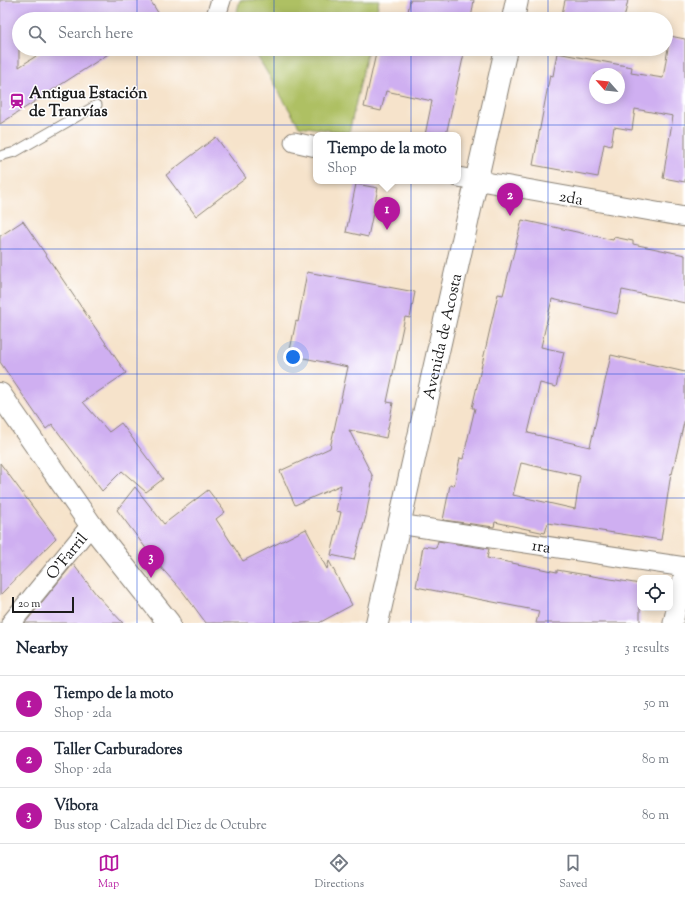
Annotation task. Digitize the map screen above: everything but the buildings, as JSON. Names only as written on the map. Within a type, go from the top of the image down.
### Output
[{"type":"main road","points":[[514,12],[517,0]]},
{"type":"main road","name":"Avenida de Acosta","points":[[377,623],[467,179],[504,56]]},
{"type":"main road","points":[[0,394],[91,525],[169,623]]},
{"type":"street","points":[[217,12],[221,0]]},
{"type":"street","points":[[294,142],[313,146]]},
{"type":"street","name":"2da","points":[[467,179],[685,217]]},
{"type":"street","name":"1ra","points":[[398,524],[685,568]]},
{"type":"street","name":"O'Farril","points":[[10,623],[91,525]]},
{"type":"street","points":[[673,623],[685,568]]},
{"type":"lane","points":[[0,156],[15,152],[97,105]]},
{"type":"green space","points":[[240,0],[379,0],[376,12],[237,12]]},
{"type":"green space","points":[[257,56],[366,56],[349,132],[299,126]]},
{"type":"place","name":"Antigua Estación de Tranvías","points":[[17,101]]},
{"type":"place","name":"Taller Carburadores","points":[[510,216]]},
{"type":"place","name":"Tiempo de la moto","points":[[387,230]]},
{"type":"place","name":"Víbora","points":[[151,578]]}]
